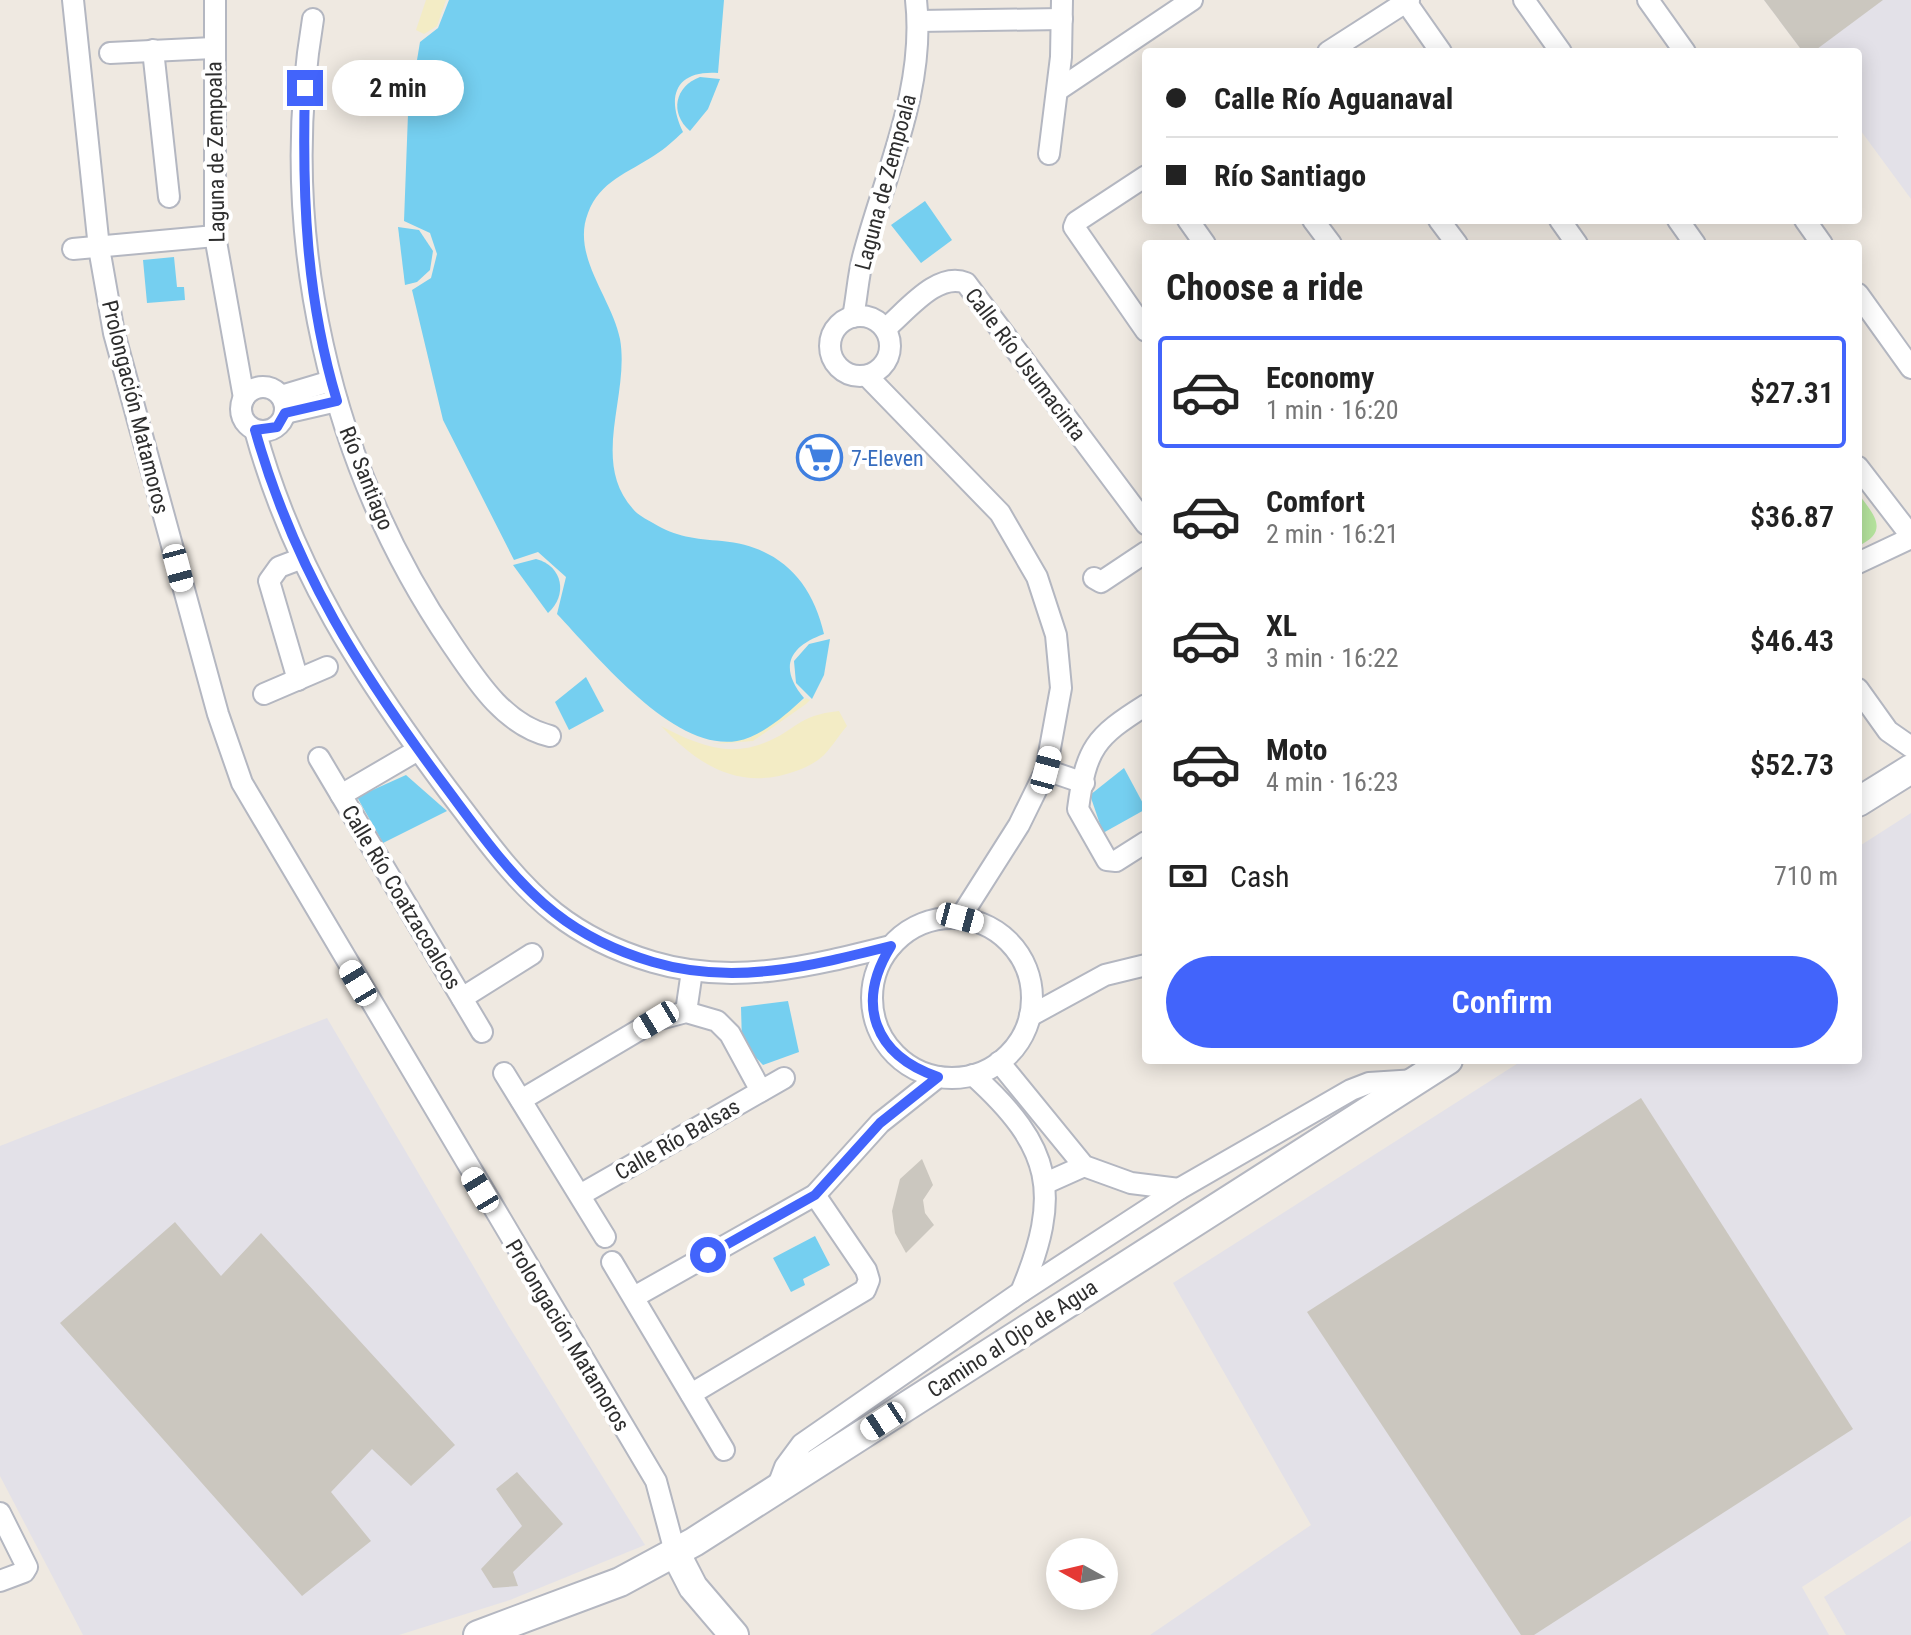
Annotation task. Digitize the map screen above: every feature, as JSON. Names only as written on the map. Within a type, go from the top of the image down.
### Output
[{"type":"street","name":"Prolongación Matamoros","points":[[73,0],[99,248],[114,333],[218,714],[242,783],[656,1481],[675,1552]]},
{"type":"street","name":"Laguna de Zempoala","points":[[215,0],[215,236],[244,398]]},
{"type":"street","points":[[1058,90],[1192,0]]},
{"type":"street","points":[[1524,0],[1558,48]]},
{"type":"street","points":[[1648,0],[1682,48]]},
{"type":"street","points":[[1334,48],[1407,1],[1438,48]]},
{"type":"street","points":[[917,10],[1062,10],[1058,90],[1049,154]]},
{"type":"street","name":"Laguna de Zempoala","points":[[853,317],[863,256],[902,129],[917,10]]},
{"type":"street","name":"Río Santiago","points":[[313,19],[306,61],[303,180],[312,298],[334,391],[379,513],[436,620],[494,700],[518,724],[550,736]]},
{"type":"street","points":[[110,53],[213,48]]},
{"type":"street","points":[[153,50],[169,197]]},
{"type":"street","points":[[1142,179],[1076,222],[1074,227],[1142,325]]},
{"type":"street","points":[[73,249],[215,236]]},
{"type":"street","name":"Calle Río Usumacinta","points":[[885,329],[938,284],[953,280],[966,283],[1142,519]]},
{"type":"street","points":[[1862,300],[1911,368]]},
{"type":"street","points":[[853,317],[871,318],[885,329],[890,345],[887,361],[867,376],[858,377],[841,370],[831,354],[837,327],[853,317]]},
{"type":"street","points":[[867,376],[1000,513],[1037,577],[1056,635],[1060,676],[1057,722],[1046,770],[1019,825],[960,918]]},
{"type":"street","points":[[283,405],[262,387],[244,398],[241,413],[255,430],[272,490],[300,559],[363,671],[418,750],[494,849],[556,914],[619,951],[692,971],[761,973],[819,965],[891,946]]},
{"type":"street","points":[[283,405],[334,391]]},
{"type":"street","points":[[255,430],[277,427],[283,405]]},
{"type":"street","points":[[1862,472],[1911,537],[1862,561]]},
{"type":"street","points":[[1094,578],[1101,582],[1142,555]]},
{"type":"street","points":[[298,680],[269,581],[274,570],[300,559]]},
{"type":"street","points":[[264,694],[327,667]]},
{"type":"street","points":[[1862,695],[1888,731],[1911,747]]},
{"type":"street","points":[[1142,708],[1102,735],[1094,745],[1078,809],[1107,860],[1116,861],[1142,845]]},
{"type":"street","name":"Calle Río Coatzacoalcos","points":[[341,795],[418,750]]},
{"type":"street","name":"Calle Río Coatzacoalcos","points":[[319,758],[482,1032]]},
{"type":"street","points":[[1862,796],[1911,769]]},
{"type":"street","points":[[1046,770],[1084,783]]},
{"type":"street","points":[[960,918],[986,925],[1008,941],[1024,963],[1031,989],[1030,1016],[1019,1042],[999,1062],[973,1075],[938,1077],[916,1070],[896,1056],[881,1037],[873,1014],[872,990],[878,967],[891,946],[910,929],[934,919],[960,918]]},
{"type":"street","name":"Calle Río Coatzacoalcos","points":[[462,998],[532,954]]},
{"type":"street","points":[[1030,1016],[1105,975],[1142,966]]},
{"type":"street","points":[[521,1100],[656,1020],[686,1012],[692,971]]},
{"type":"street","name":"Calle Río Balsas","points":[[580,1195],[761,1091],[730,1034],[717,1021],[686,1012]]},
{"type":"street","points":[[999,1062],[1084,1166],[1131,1183],[1179,1189]]},
{"type":"street","name":"Camino al Ojo de Agua","points":[[478,1635],[574,1602],[675,1552],[776,1491],[1442,1064]]},
{"type":"street","points":[[504,1073],[605,1237]]},
{"type":"street","points":[[973,1075],[1021,1125],[1046,1183],[1042,1233],[1021,1292]]},
{"type":"street","points":[[634,1297],[815,1195],[880,1123],[938,1077]]},
{"type":"street","points":[[761,1091],[784,1078]]},
{"type":"street","points":[[776,1491],[785,1467],[802,1444],[1021,1292],[1179,1189],[1351,1090],[1369,1083],[1416,1080]]},
{"type":"street","points":[[1046,1183],[1084,1166]]},
{"type":"street","points":[[691,1394],[865,1290],[869,1280],[866,1270],[815,1195]]},
{"type":"street","points":[[612,1262],[724,1450]]},
{"type":"street","points":[[0,1513],[27,1567],[24,1572],[0,1581]]},
{"type":"street","points":[[675,1552],[693,1587],[734,1635]]},
{"type":"shaded area","points":[[1764,0],[1911,0],[1911,199],[1862,132],[1862,48],[1800,48]]},
{"type":"shaded area","points":[[1911,813],[1911,1516],[1802,1587],[1829,1635],[1150,1635],[1311,1525],[1173,1283],[1517,1064],[1862,1064],[1862,844]]},
{"type":"shaded area","points":[[327,1018],[508,1325],[645,1545],[510,1600],[399,1635],[83,1635],[0,1476],[0,1146]]},
{"type":"shaded area","points":[[1911,1541],[1911,1635],[1846,1635],[1824,1597]]},
{"type":"green space","points":[[1862,499],[1876,522],[1874,534],[1862,544]]},
{"type":"sand","points":[[426,0],[446,0],[437,26],[424,34],[416,30]]},
{"type":"sand","points":[[806,698],[810,700],[806,704],[753,741],[712,744],[750,738]]},
{"type":"sand","points":[[839,711],[847,726],[824,755],[797,771],[761,778],[728,774],[714,768],[686,750],[661,726],[698,743],[737,749],[764,743],[814,716]]},
{"type":"water","points":[[449,0],[724,0],[718,73],[692,76],[678,88],[675,97],[675,108],[683,132],[659,153],[607,185],[593,202],[584,229],[589,261],[620,339],[622,361],[613,449],[614,470],[621,490],[637,513],[670,531],[694,538],[742,544],[776,558],[801,582],[818,615],[824,634],[802,645],[791,660],[792,677],[804,698],[773,724],[746,739],[713,740],[688,732],[638,697],[593,653],[557,614],[566,577],[538,552],[514,560],[443,420],[412,290],[431,278],[437,254],[430,233],[404,221],[408,114],[420,42],[438,28]]},
{"type":"water","points":[[700,77],[720,79],[708,109],[690,131],[679,116],[678,101],[685,87]]},
{"type":"water","points":[[925,201],[952,240],[921,263],[891,225]]},
{"type":"water","points":[[398,227],[419,230],[433,251],[430,270],[417,282],[405,285]]},
{"type":"water","points":[[174,257],[177,287],[184,287],[185,300],[147,303],[143,260]]},
{"type":"water","points":[[536,559],[552,568],[560,582],[558,598],[548,613],[513,565]]},
{"type":"water","points":[[830,639],[824,675],[812,699],[796,683],[794,661],[809,644]]},
{"type":"water","points":[[586,677],[604,711],[569,730],[555,702]]},
{"type":"water","points":[[1124,768],[1142,802],[1142,811],[1103,833],[1090,795]]},
{"type":"water","points":[[406,775],[447,811],[383,843],[357,797]]},
{"type":"water","points":[[788,1001],[799,1052],[763,1065],[742,1043],[741,1007]]},
{"type":"water","points":[[815,1236],[830,1265],[803,1279],[805,1285],[791,1292],[773,1258]]},
{"type":"building","points":[[1764,0],[1883,0],[1818,48],[1800,48]]},
{"type":"building","points":[[1641,1098],[1853,1429],[1534,1635],[1521,1635],[1307,1312]]},
{"type":"building","points":[[922,1159],[933,1185],[923,1200],[925,1213],[934,1225],[906,1253],[895,1233],[892,1211],[900,1179]]},
{"type":"building","points":[[175,1222],[221,1276],[261,1233],[455,1445],[411,1486],[372,1449],[331,1492],[371,1541],[302,1596],[60,1323]]},
{"type":"building","points":[[517,1472],[563,1524],[513,1572],[518,1586],[493,1588],[481,1569],[522,1526],[496,1489]]},
{"type":"place","name":"7-Eleven","points":[[820,458]]},
{"type":"route","points":[[305,88],[303,180],[312,298],[337,401],[285,413],[277,427],[263,432],[255,430],[272,490],[300,559],[363,671],[389,711],[485,839],[520,881],[556,914],[619,951],[692,971],[761,973],[819,965],[891,946],[878,967],[872,990],[873,1014],[881,1037],[896,1056],[916,1070],[938,1077],[880,1123],[815,1195],[708,1255]]}]
